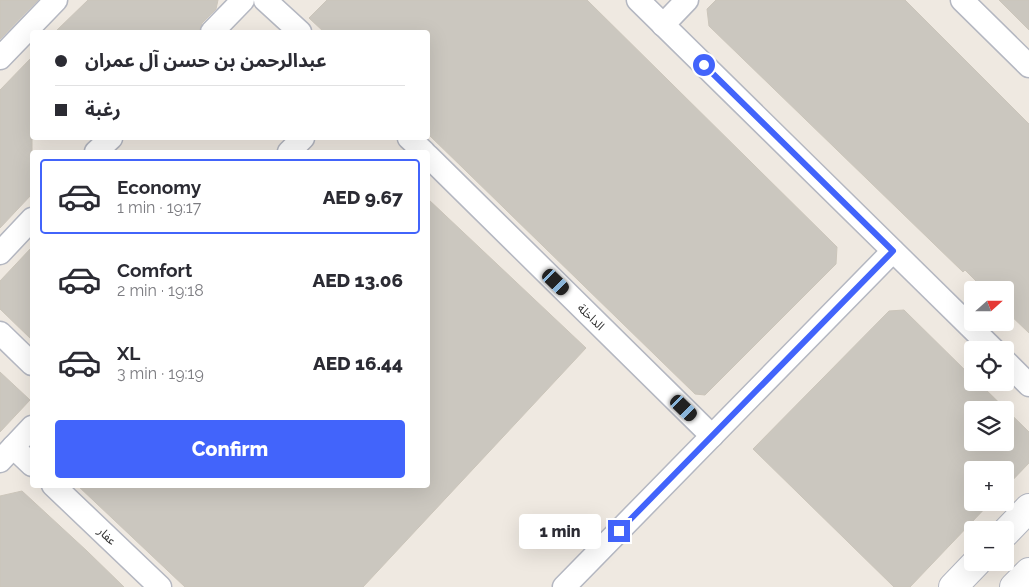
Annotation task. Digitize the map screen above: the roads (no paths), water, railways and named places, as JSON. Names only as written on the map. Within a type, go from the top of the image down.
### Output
[{"type":"street","points":[[0,58],[56,0]]},
{"type":"street","points":[[214,30],[243,0]]},
{"type":"street","points":[[265,0],[298,30]]},
{"type":"street","points":[[638,0],[985,341]]},
{"type":"street","points":[[663,25],[687,0]]},
{"type":"street","points":[[962,0],[1029,66]]},
{"type":"street","points":[[98,150],[109,140]]},
{"type":"street","points":[[291,150],[301,140]]},
{"type":"street","points":[[411,140],[422,150]]},
{"type":"street","name":"الداخلة","points":[[430,158],[712,436]]},
{"type":"street","points":[[0,253],[30,221]]},
{"type":"street","points":[[564,587],[893,251]]},
{"type":"street","points":[[0,333],[30,362]]},
{"type":"street","points":[[1014,370],[1029,385]]},
{"type":"street","points":[[30,428],[7,454],[30,464]]},
{"type":"street","name":"عفار","points":[[56,488],[160,587]]},
{"type":"street","points":[[1014,524],[1029,508]]},
{"type":"street","points":[[953,587],[968,571]]},
{"type":"street","points":[[1014,587],[1029,572]]}]
